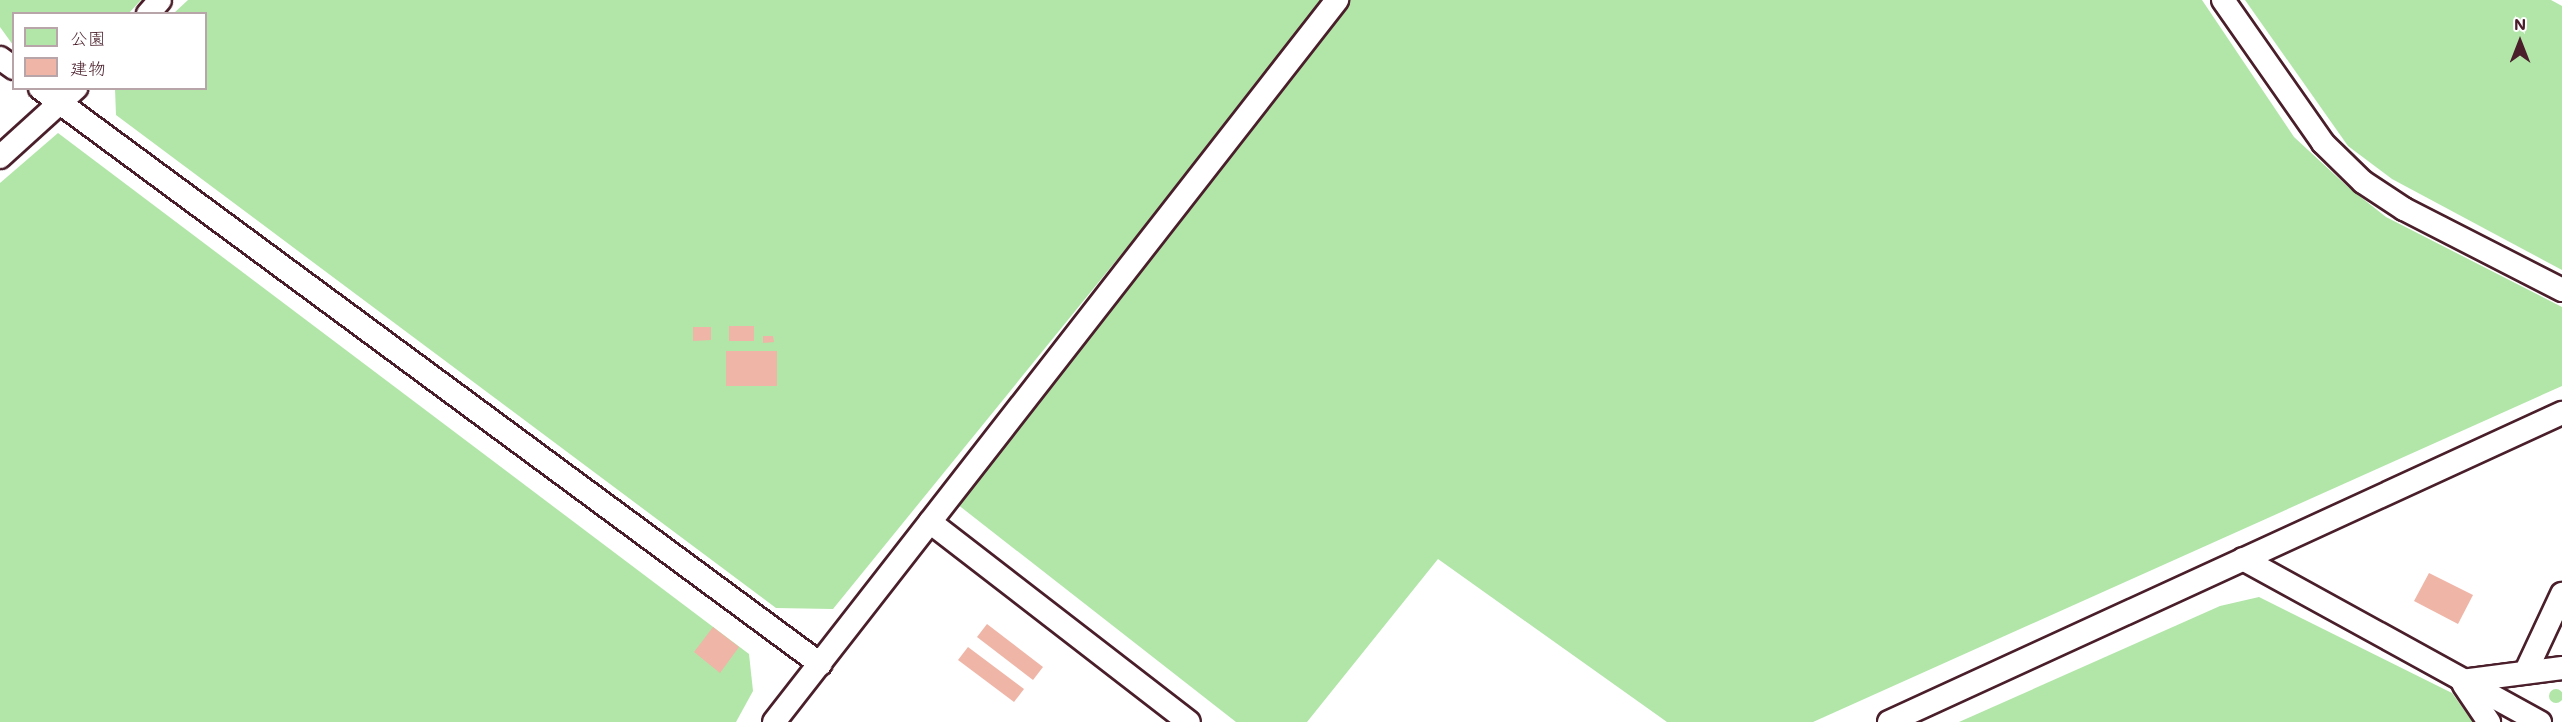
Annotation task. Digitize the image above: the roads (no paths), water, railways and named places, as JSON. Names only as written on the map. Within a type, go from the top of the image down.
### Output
[{"type":"lane","points":[[150,12],[160,0]]},
{"type":"lane","points":[[774,722],[1337,0]]},
{"type":"lane","points":[[2223,0],[2323,143],[2363,182],[2404,210],[2562,290]]},
{"type":"lane","points":[[47,90],[68,96],[820,664]]},
{"type":"lane","points":[[0,157],[68,96]]},
{"type":"lane","points":[[1889,722],[2562,412]]},
{"type":"lane","points":[[930,522],[1189,722]]},
{"type":"lane","points":[[2243,559],[2540,722]]},
{"type":"lane","points":[[2527,669],[2562,594]]},
{"type":"lane","points":[[2462,681],[2527,669],[2562,668]]},
{"type":"lane","points":[[2462,681],[2489,722]]}]
